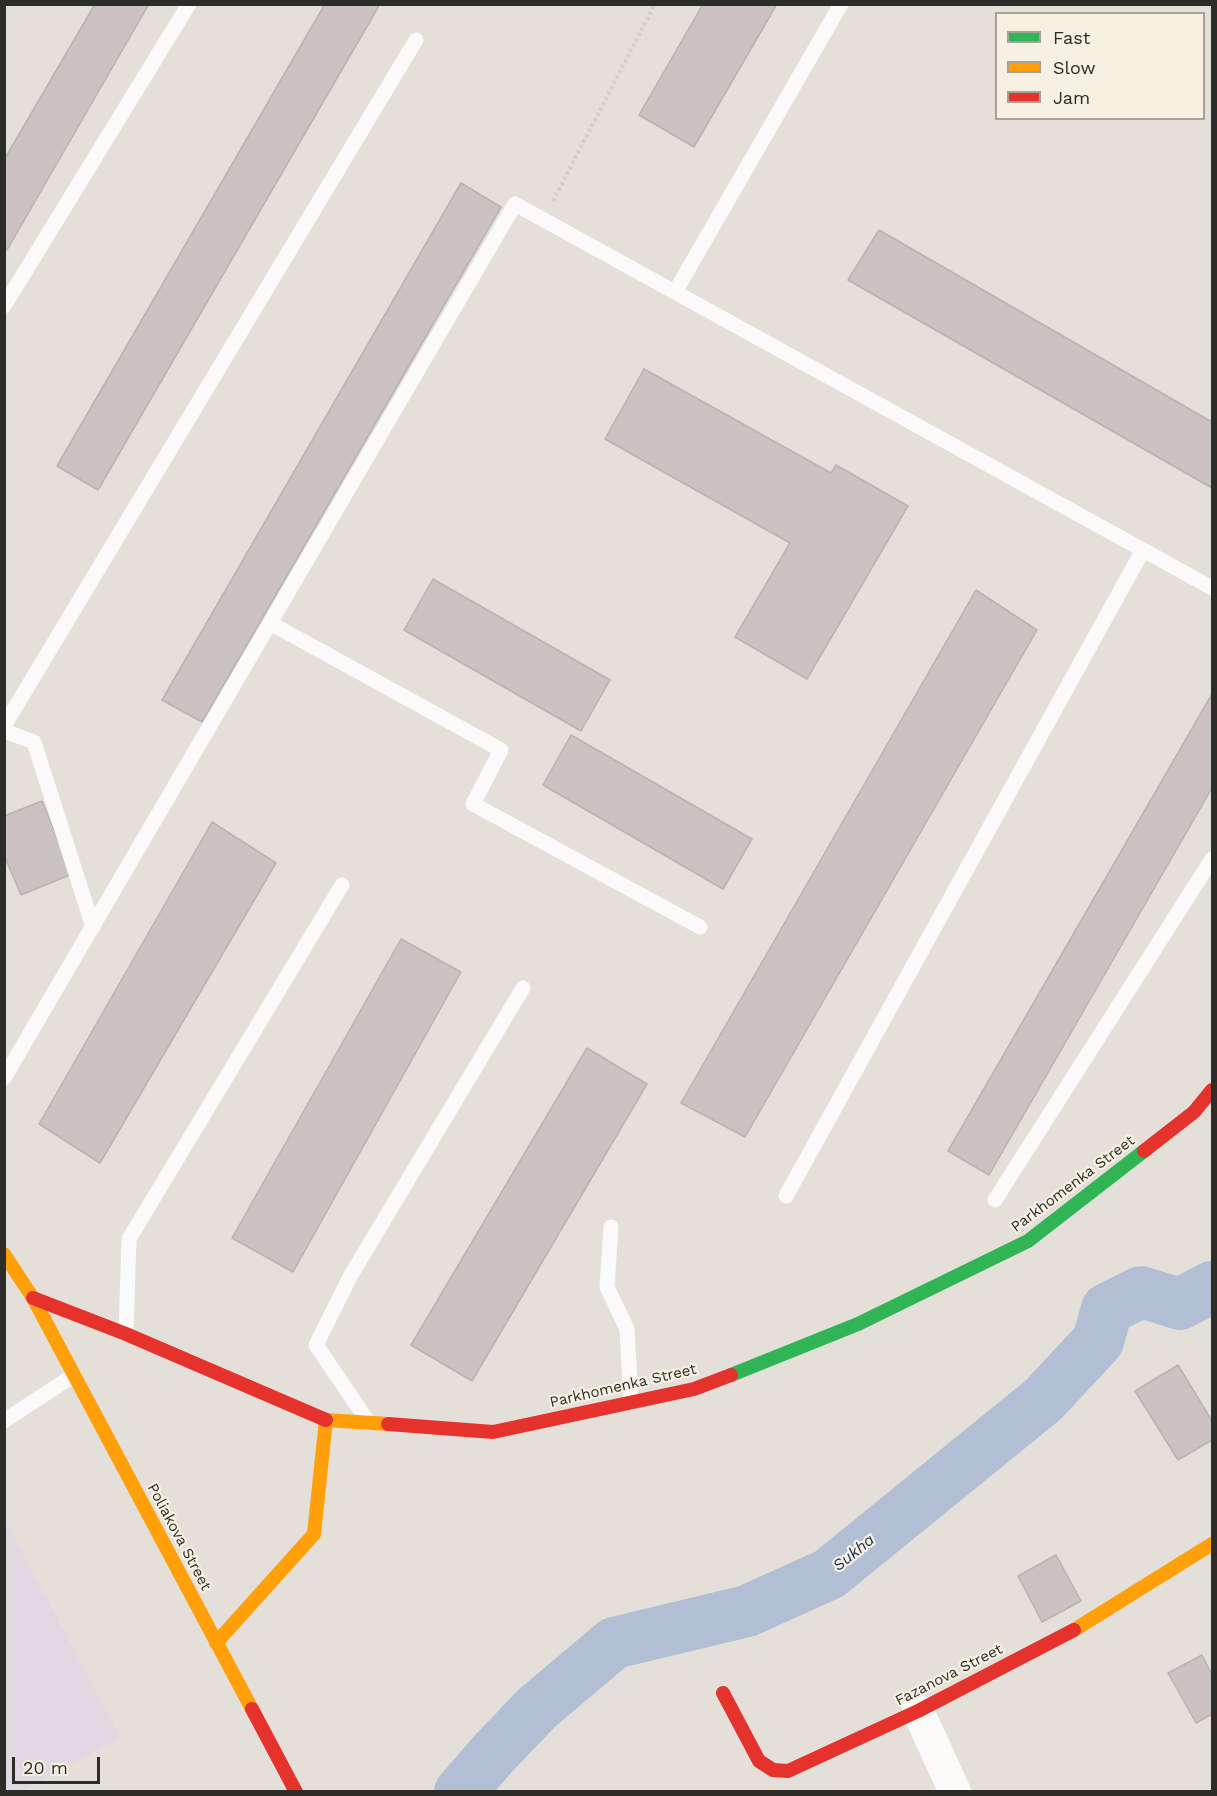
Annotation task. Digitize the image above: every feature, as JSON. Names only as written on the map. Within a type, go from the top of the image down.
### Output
[{"type":"street","name":"Parkhomenka Street","points":[[326,1420],[493,1432],[694,1389],[858,1324],[1028,1240],[1194,1112],[1212,1090]]},
{"type":"street","name":"Poliakova Street","points":[[4,1254],[33,1298],[296,1791]]},
{"type":"street","points":[[33,1298],[126,1334],[326,1420],[314,1534],[216,1643]]},
{"type":"street","name":"Fazanova Street","points":[[723,1693],[759,1761],[773,1770],[788,1771],[918,1711],[1089,1622],[1212,1544]]},
{"type":"street","points":[[918,1711],[955,1791]]},
{"type":"lane","points":[[4,306],[189,4]]},
{"type":"lane","points":[[675,292],[841,4]]},
{"type":"lane","points":[[4,726],[416,40]]},
{"type":"lane","points":[[4,1078],[515,204],[1212,588]]},
{"type":"lane","points":[[786,1196],[1143,550]]},
{"type":"lane","points":[[270,623],[501,750],[473,804],[700,927]]},
{"type":"lane","points":[[4,731],[34,742],[93,927]]},
{"type":"lane","points":[[995,1200],[1212,859]]},
{"type":"lane","points":[[126,1334],[129,1239],[342,885]]},
{"type":"lane","points":[[369,1423],[316,1345],[351,1275],[522,988]]},
{"type":"lane","points":[[610,1227],[607,1287],[627,1329],[631,1403]]},
{"type":"lane","points":[[4,1421],[74,1375]]},
{"type":"path","points":[[543,220],[655,4]]},
{"type":"shaded area","points":[[4,1518],[121,1738],[21,1791],[5,1791]]},
{"type":"building","points":[[95,4],[149,4],[7,250],[4,248],[4,160]]},
{"type":"building","points":[[325,4],[380,4],[98,490],[57,466]]},
{"type":"building","points":[[703,4],[777,4],[694,147],[639,115]]},
{"type":"building","points":[[461,183],[501,207],[202,722],[162,700]]},
{"type":"building","points":[[879,230],[1212,422],[1212,488],[848,280]]},
{"type":"building","points":[[644,369],[831,473],[836,465],[908,506],[807,679],[735,637],[790,543],[605,439]]},
{"type":"building","points":[[433,579],[610,680],[581,731],[404,630]]},
{"type":"building","points":[[976,590],[1037,630],[745,1137],[681,1103]]},
{"type":"building","points":[[1212,694],[1212,788],[989,1175],[948,1151]]},
{"type":"building","points":[[571,735],[752,839],[723,889],[543,785]]},
{"type":"building","points":[[42,801],[72,874],[21,895],[4,855],[4,816]]},
{"type":"building","points":[[212,822],[276,863],[100,1163],[39,1124]]},
{"type":"building","points":[[401,939],[461,972],[293,1272],[232,1238]]},
{"type":"building","points":[[587,1048],[647,1084],[472,1381],[411,1345]]},
{"type":"building","points":[[1178,1365],[1212,1421],[1212,1440],[1178,1460],[1135,1391]]},
{"type":"building","points":[[1056,1555],[1081,1601],[1042,1622],[1018,1576]]},
{"type":"building","points":[[1202,1655],[1212,1675],[1212,1714],[1196,1723],[1168,1673]]},
{"type":"waterway","name":"Sukha","points":[[460,1792],[537,1708],[614,1643],[747,1611],[829,1574],[1043,1400],[1098,1341],[1107,1309],[1141,1292],[1180,1304],[1212,1287]]},
{"type":"traffic: fast","points":[[731,1375],[858,1324],[1028,1241],[1144,1151]]},
{"type":"traffic: slow","points":[[4,1254],[33,1298],[252,1709]]},
{"type":"traffic: slow","points":[[216,1643],[314,1534],[326,1420],[388,1424]]},
{"type":"traffic: slow","points":[[1074,1630],[1212,1544]]},
{"type":"traffic: jam","points":[[1144,1151],[1194,1112],[1212,1090]]},
{"type":"traffic: jam","points":[[33,1298],[126,1334],[326,1420]]},
{"type":"traffic: jam","points":[[388,1424],[493,1432],[694,1389],[731,1375]]},
{"type":"traffic: jam","points":[[723,1693],[759,1761],[773,1770],[788,1771],[918,1711],[1074,1630]]},
{"type":"traffic: jam","points":[[252,1709],[296,1792]]}]
